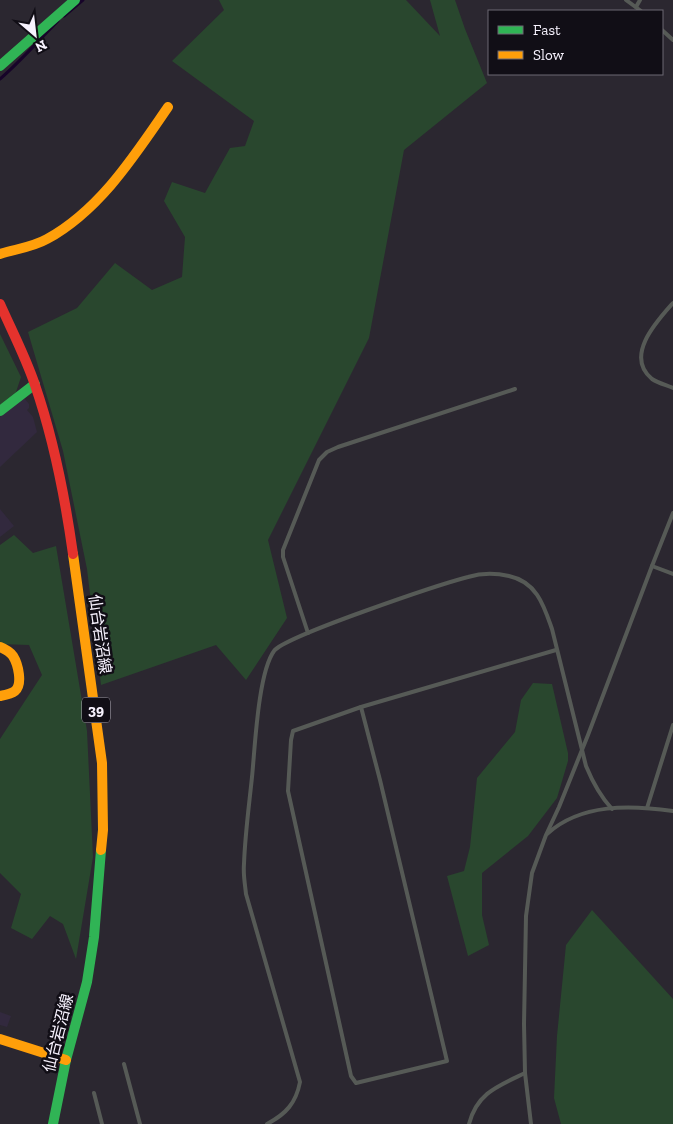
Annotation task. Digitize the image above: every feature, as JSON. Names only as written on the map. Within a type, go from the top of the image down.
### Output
[{"type":"main road","points":[[0,66],[75,0]]},
{"type":"main road","points":[[0,254],[45,240],[62,230],[88,209],[130,160],[168,107]]},
{"type":"main road","name":"仙台岩沼線","points":[[0,304],[35,384],[51,438],[68,520],[90,663],[102,763],[103,830],[94,937],[87,982],[66,1060],[53,1124]]},
{"type":"main road","points":[[0,411],[35,384]]},
{"type":"main road","points":[[0,647],[10,652],[16,660],[19,670],[19,685],[15,691],[0,696]]},
{"type":"main road","points":[[0,1039],[66,1060]]},
{"type":"lane","points":[[626,0],[640,10]]},
{"type":"lane","points":[[636,7],[640,0]]},
{"type":"lane","points":[[663,31],[673,40]]},
{"type":"lane","points":[[673,303],[648,334],[642,349],[641,358],[642,365],[651,378],[673,388]]},
{"type":"lane","points":[[308,633],[283,557],[283,550],[319,460],[327,452],[338,447],[516,390]]},
{"type":"lane","points":[[531,1124],[525,1074],[524,1024],[526,916],[532,873],[673,514]]},
{"type":"lane","points":[[652,566],[673,574]]},
{"type":"lane","points":[[267,1124],[288,1110],[298,1094],[300,1082],[246,894],[244,865],[258,719],[265,672],[269,658],[276,649],[308,633],[421,591],[470,576],[492,573],[520,580],[540,598],[552,629],[586,766],[593,784],[612,809]]},
{"type":"lane","points":[[361,708],[447,1061],[356,1083],[351,1076],[288,790],[293,731],[361,708],[556,650]]},
{"type":"lane","points":[[647,808],[673,725]]},
{"type":"lane","points":[[546,836],[557,825],[567,819],[599,809],[647,808],[673,811]]},
{"type":"lane","points":[[124,1064],[140,1124]]},
{"type":"lane","points":[[469,1124],[474,1109],[486,1093],[525,1074]]},
{"type":"lane","points":[[94,1093],[102,1124]]},
{"type":"shaded area","points":[[23,397],[29,404],[27,410],[33,417],[37,432],[0,467],[0,414]]},
{"type":"shaded area","points":[[0,509],[14,526],[0,537]]},
{"type":"shaded area","points":[[0,1012],[11,1016],[7,1027],[0,1025]]},
{"type":"green space","points":[[219,0],[406,0],[440,36],[430,0],[455,0],[487,83],[404,150],[369,338],[268,540],[287,618],[246,680],[216,645],[101,685],[87,569],[63,451],[28,332],[77,308],[115,263],[152,290],[182,277],[185,237],[164,201],[172,182],[205,193],[230,148],[245,146],[254,121],[172,61],[224,10]]},
{"type":"green space","points":[[0,334],[21,377],[14,398],[0,407]]},
{"type":"green space","points":[[14,535],[33,553],[56,546],[87,731],[93,857],[76,959],[63,924],[50,916],[32,939],[11,928],[21,894],[0,873],[0,739],[42,675],[29,645],[0,644],[0,545]]},
{"type":"green space","points":[[533,683],[552,684],[568,753],[568,761],[557,798],[528,836],[482,873],[482,915],[489,945],[468,956],[447,876],[464,871],[470,847],[477,778],[515,732],[521,700]]},
{"type":"green space","points":[[592,910],[673,999],[673,1124],[561,1124],[554,1098],[557,1036],[566,945]]},
{"type":"waterway","points":[[64,16],[83,0]]},
{"type":"waterway","points":[[0,79],[58,21]]},
{"type":"traffic: fast","points":[[0,66],[75,0]]},
{"type":"traffic: fast","points":[[0,411],[35,384]]},
{"type":"traffic: fast","points":[[53,1124],[66,1060],[87,982],[94,937],[101,850]]},
{"type":"traffic: slow","points":[[0,254],[42,242],[84,213],[115,180],[143,144],[168,107]]},
{"type":"traffic: slow","points":[[73,554],[102,763],[103,830],[101,850]]},
{"type":"traffic: slow","points":[[0,647],[13,656],[17,664],[19,679],[19,684],[15,691],[0,696]]},
{"type":"traffic: slow","points":[[0,1039],[66,1060]]},
{"type":"traffic: jam","points":[[0,304],[27,365],[42,406],[58,469],[73,554]]}]
